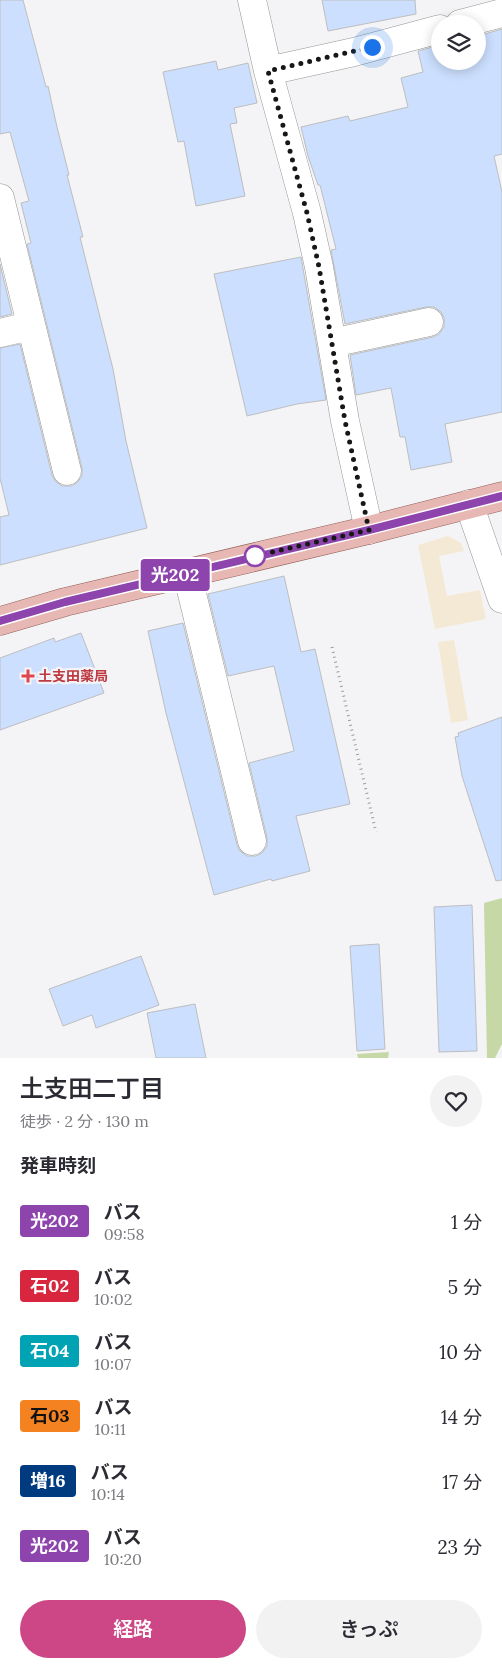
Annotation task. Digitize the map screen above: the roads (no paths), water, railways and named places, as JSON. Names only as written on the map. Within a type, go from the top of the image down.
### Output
[{"type":"main road","points":[[0,621],[65,602],[369,530],[502,496]]},
{"type":"street","points":[[252,0],[268,71],[307,213],[319,267],[345,421],[369,530]]},
{"type":"street","points":[[486,17],[502,13]]},
{"type":"street","points":[[268,71],[354,52],[431,31]]},
{"type":"street","points":[[0,198],[67,472]]},
{"type":"street","points":[[332,343],[429,322]]},
{"type":"street","points":[[0,332],[30,326]]},
{"type":"street","points":[[469,504],[502,600]]},
{"type":"street","points":[[187,573],[252,841]]},
{"type":"place","name":"土支田薬局","points":[[28,676]]}]
